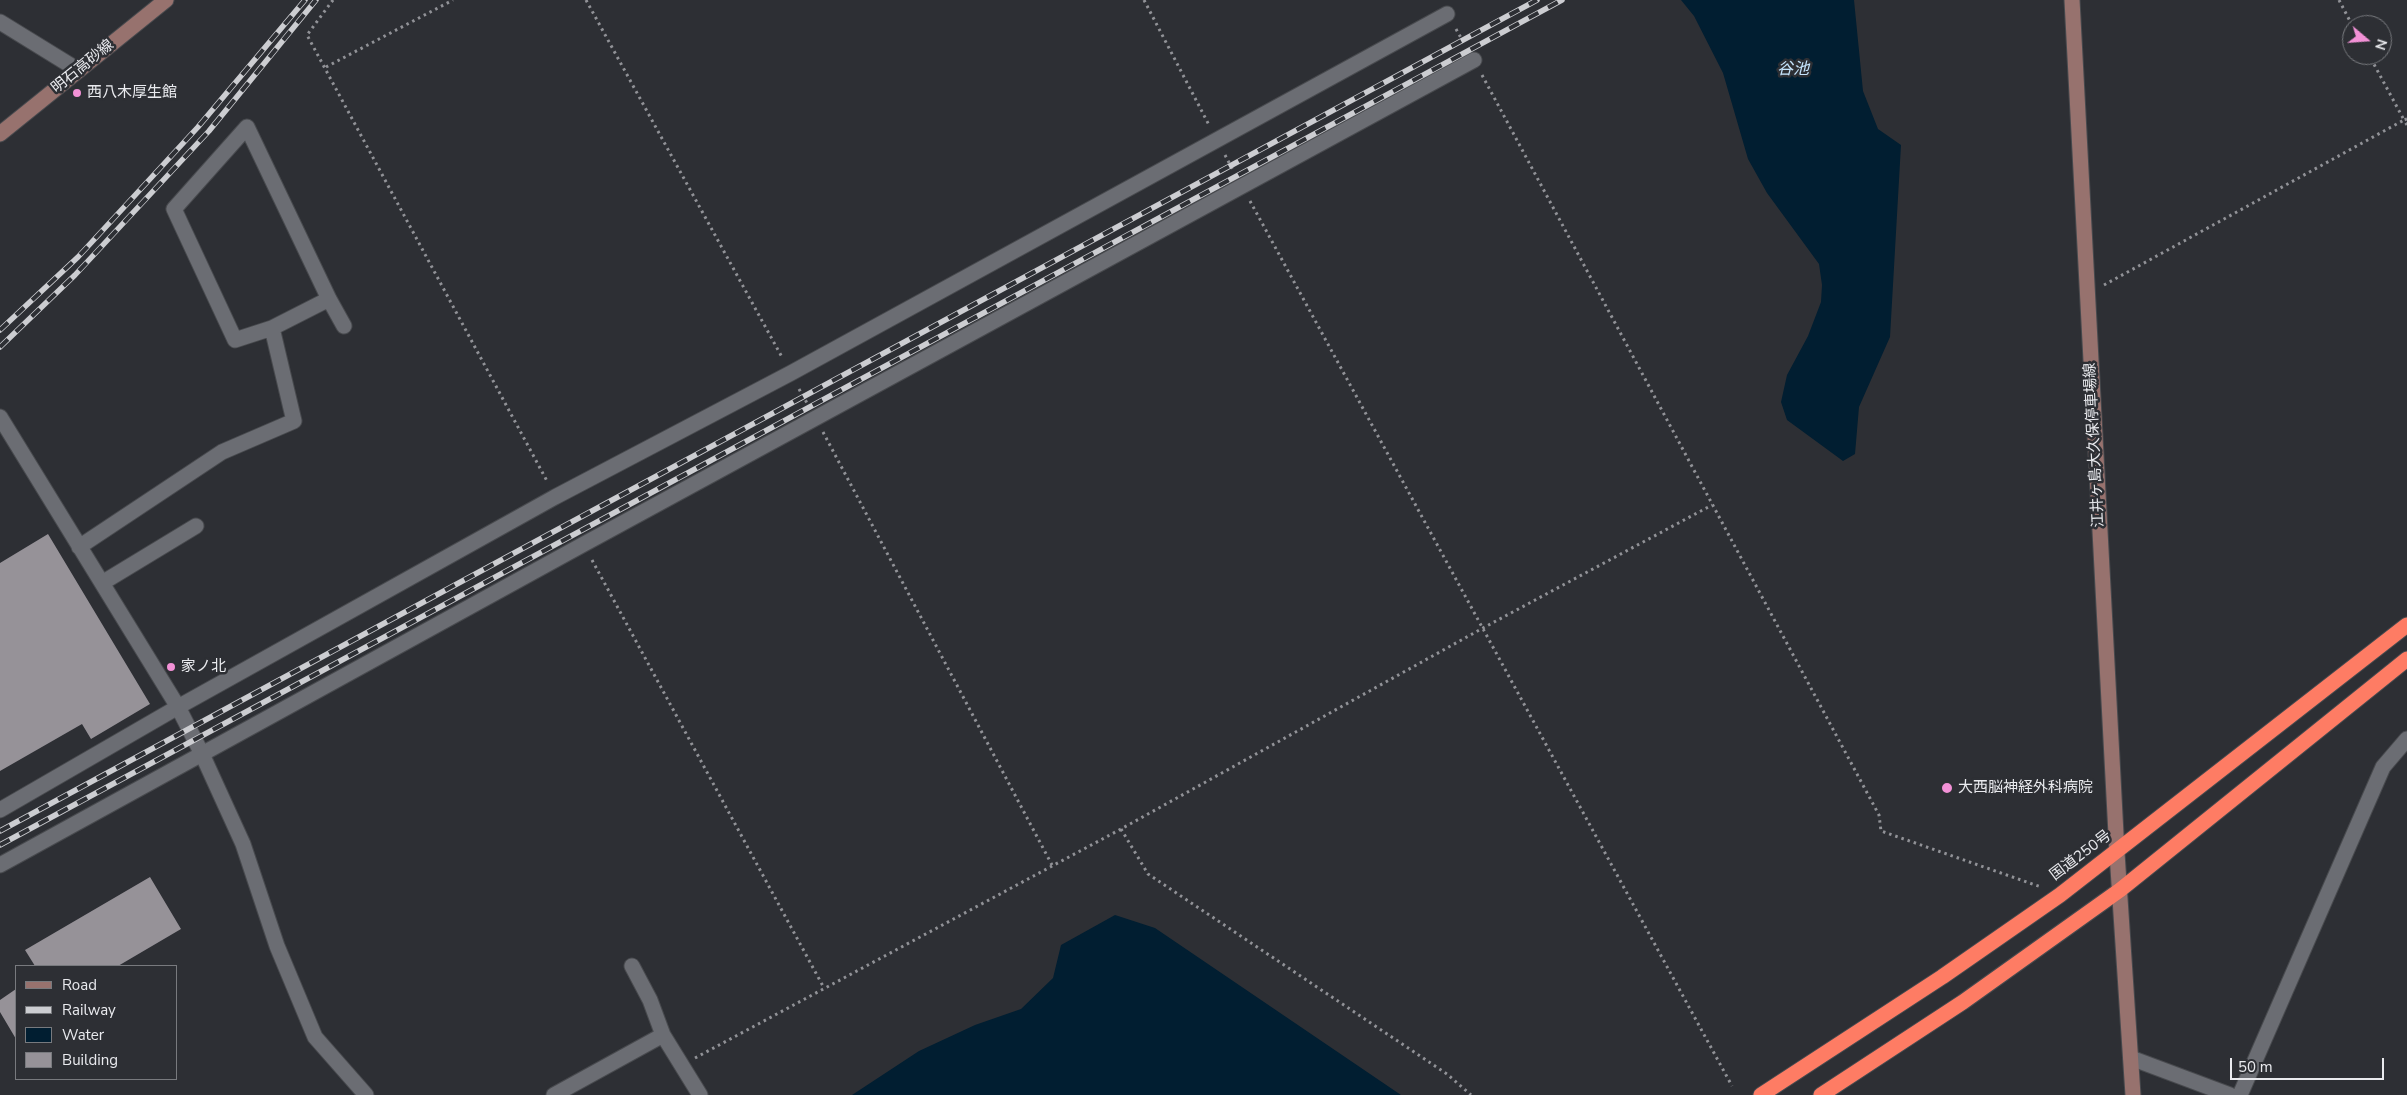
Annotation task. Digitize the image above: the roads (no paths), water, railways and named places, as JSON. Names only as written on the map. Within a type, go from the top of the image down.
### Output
[{"type":"highway","name":"国道250号","points":[[1761,1095],[1942,977],[2060,895],[2117,853],[2154,820],[2407,625]]},
{"type":"highway","points":[[1821,1095],[1962,1002],[2120,890],[2407,659]]},
{"type":"main road","name":"明石高砂線","points":[[0,134],[166,0]]},
{"type":"main road","name":"江井ヶ島大久保停車場線","points":[[2072,0],[2117,853],[2133,1095]]},
{"type":"street","points":[[0,810],[178,707],[555,497],[791,373],[1447,14]]},
{"type":"street","points":[[0,22],[78,70]]},
{"type":"street","points":[[0,865],[584,544],[1474,60]]},
{"type":"street","points":[[328,299],[272,328],[235,340],[174,209],[247,127],[328,299],[344,326]]},
{"type":"street","points":[[79,547],[222,452],[294,420],[272,328]]},
{"type":"street","points":[[0,417],[178,707],[202,754],[243,844],[277,946],[316,1037],[366,1095]]},
{"type":"street","points":[[102,583],[196,526]]},
{"type":"street","points":[[2240,1095],[2383,768],[2407,738]]},
{"type":"street","points":[[632,966],[650,1000],[663,1036],[683,1064],[700,1095]]},
{"type":"street","points":[[558,1094],[663,1036]]},
{"type":"street","points":[[2131,1058],[2230,1095]]},
{"type":"water","name":"谷池","points":[[1681,0],[1854,0],[1863,91],[1878,129],[1901,145],[1890,337],[1859,407],[1855,454],[1843,461],[1787,420],[1781,402],[1787,375],[1808,336],[1821,302],[1822,285],[1819,264],[1767,193],[1748,159],[1723,73],[1694,16]]},
{"type":"water","points":[[1115,915],[1155,928],[1401,1095],[852,1095],[919,1051],[975,1025],[1021,1009],[1053,978],[1061,945]]},
{"type":"railway","points":[[0,330],[78,257],[198,127],[305,0]]},
{"type":"railway","points":[[0,347],[75,275],[209,131],[316,0]]},
{"type":"railway","points":[[0,831],[1537,0]]},
{"type":"railway","points":[[0,845],[1562,0]]},
{"type":"place","name":"西八木厚生館","points":[[77,93]]},
{"type":"place","name":"家ノ北","points":[[171,667]]},
{"type":"place","name":"大西脳神経外科病院","points":[[1947,788]]}]
